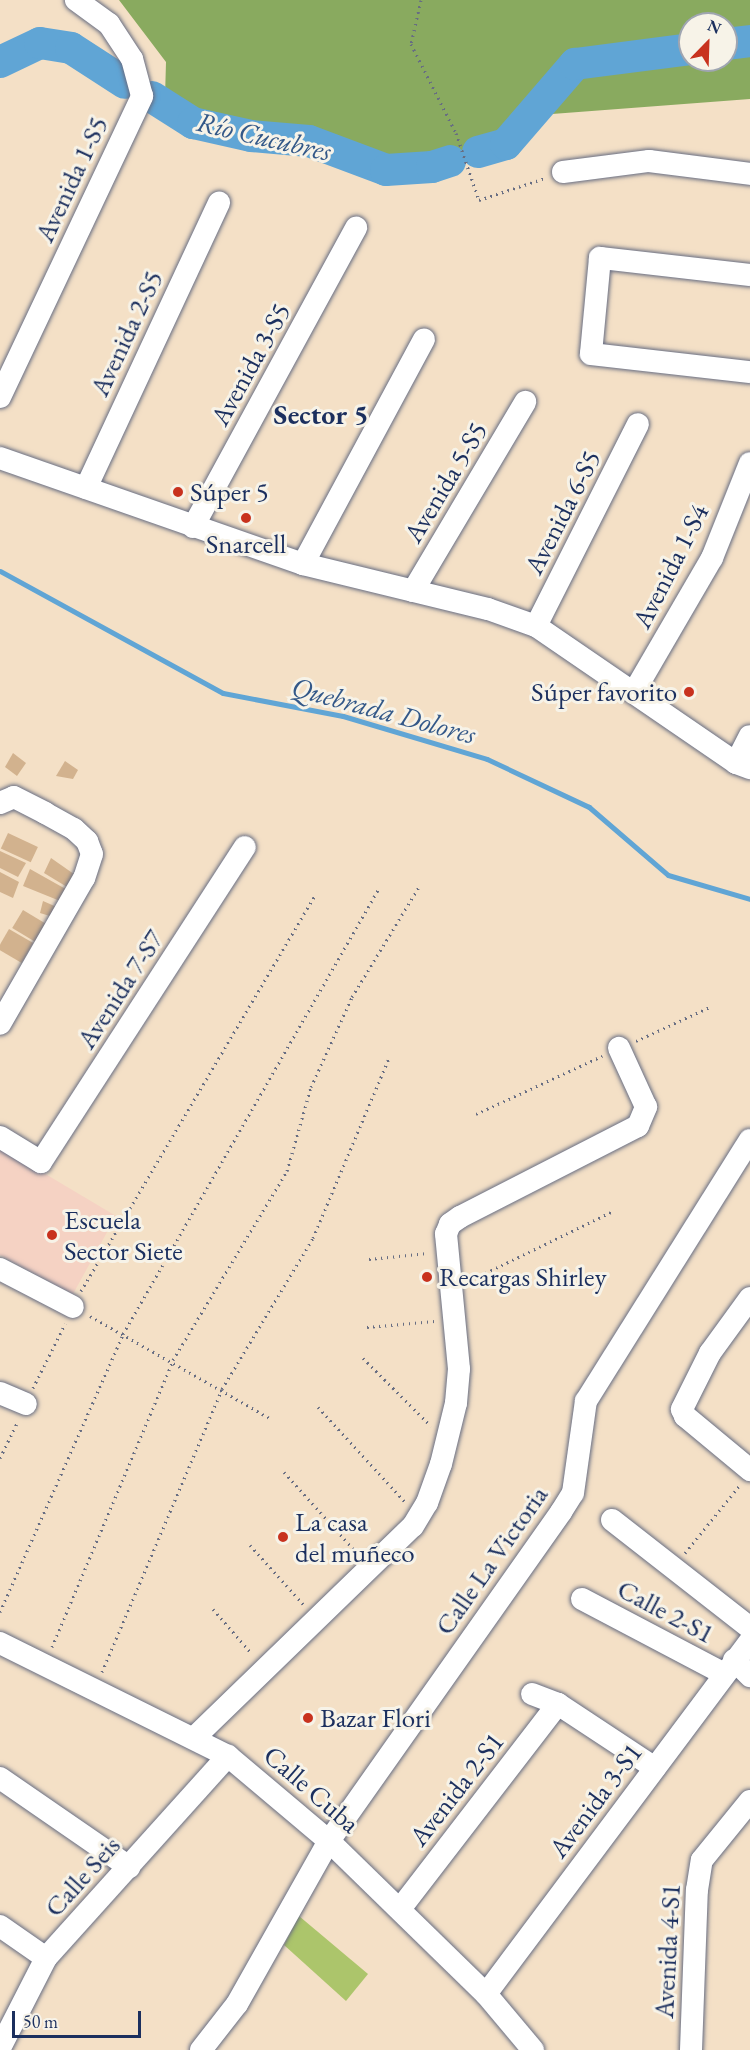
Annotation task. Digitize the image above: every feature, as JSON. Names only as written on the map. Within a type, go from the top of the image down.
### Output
[{"type":"street","name":"Avenida 1-S5","points":[[0,397],[142,96],[132,59],[109,24],[76,0]]},
{"type":"street","points":[[563,172],[649,161],[750,174]]},
{"type":"street","name":"Avenida 2-S5","points":[[86,488],[219,203]]},
{"type":"street","name":"Avenida 3-S5","points":[[193,527],[356,228]]},
{"type":"street","points":[[750,275],[600,258],[591,354],[750,372]]},
{"type":"street","points":[[303,564],[424,339]]},
{"type":"street","name":"Avenida 5-S5","points":[[414,591],[525,402]]},
{"type":"street","name":"Avenida 6-S5","points":[[536,626],[638,424]]},
{"type":"street","points":[[0,458],[303,564],[488,609],[536,626],[743,766],[750,736]]},
{"type":"street","name":"Avenida 1-S4","points":[[634,692],[712,558],[750,463]]},
{"type":"street","points":[[0,1024],[8,993],[84,878],[92,854],[87,841],[74,829],[7,800]]},
{"type":"street","name":"Avenida 7-S7","points":[[0,1137],[41,1162],[245,847]]},
{"type":"street","points":[[195,1737],[370,1568],[419,1517],[427,1503],[447,1443],[459,1369],[446,1234],[450,1224],[638,1126],[644,1118],[646,1107],[619,1048]]},
{"type":"street","name":"Calle La Victoria","points":[[201,2050],[237,2004],[329,1841],[573,1493],[586,1401],[750,1140]]},
{"type":"street","points":[[0,1269],[73,1307]]},
{"type":"street","points":[[747,1475],[685,1416],[682,1409],[710,1353],[750,1298]]},
{"type":"street","points":[[0,1393],[26,1404]]},
{"type":"street","points":[[612,1520],[750,1628]]},
{"type":"street","name":"Calle 2-S1","points":[[582,1599],[736,1670]]},
{"type":"street","name":"Avenida 3-S1","points":[[486,1994],[655,1768],[736,1670],[750,1641]]},
{"type":"street","name":"Calle Cuba","points":[[0,1643],[195,1737],[228,1756],[329,1841],[400,1909],[486,1994],[533,2050]]},
{"type":"street","points":[[531,1694],[558,1704],[655,1768]]},
{"type":"street","name":"Avenida 2-S1","points":[[400,1909],[558,1704]]},
{"type":"street","name":"Calle Seis","points":[[0,2048],[46,1958],[228,1756]]},
{"type":"street","points":[[0,1778],[129,1867]]},
{"type":"street","name":"Avenida 4-S1","points":[[691,2050],[697,1890],[702,1860],[750,1801]]},
{"type":"street","points":[[0,1926],[46,1958]]},
{"type":"path","points":[[421,0],[411,44],[456,133],[479,200],[563,172]]},
{"type":"path","points":[[44,1665],[173,1360],[287,1172],[311,1087],[343,1017],[419,887]]},
{"type":"path","points":[[0,1612],[123,1334],[378,890]]},
{"type":"path","points":[[0,1458],[73,1307],[121,1219],[315,895]]},
{"type":"path","points":[[476,1114],[710,1006]]},
{"type":"path","points":[[94,1690],[222,1389],[313,1238],[389,1058]]},
{"type":"path","points":[[451,1289],[613,1211]]},
{"type":"path","points":[[369,1259],[448,1252]]},
{"type":"path","points":[[73,1307],[173,1360],[271,1419]]},
{"type":"path","points":[[367,1327],[454,1319]]},
{"type":"path","points":[[363,1358],[447,1443]]},
{"type":"path","points":[[318,1407],[419,1517]]},
{"type":"path","points":[[284,1472],[370,1568]]},
{"type":"path","points":[[674,1567],[747,1475]]},
{"type":"path","points":[[250,1545],[317,1620]]},
{"type":"path","points":[[213,1609],[265,1669]]},
{"type":"shaded area","name":"Escuela Sector Siete","points":[[0,1147],[116,1216],[73,1294],[0,1255]]},
{"type":"green space","points":[[119,0],[750,0],[750,99],[552,114],[505,138],[430,162],[393,160],[315,130],[258,126],[203,113],[165,97],[166,62]]},
{"type":"green space","points":[[299,1916],[368,1974],[346,2001],[284,1945]]},
{"type":"building","points":[[13,753],[26,763],[17,776],[5,767]]},
{"type":"building","points":[[65,761],[78,770],[73,779],[56,776]]},
{"type":"building","points":[[8,833],[38,847],[31,862],[1,848]]},
{"type":"building","points":[[0,851],[26,863],[18,877],[0,868]]},
{"type":"building","points":[[51,858],[81,879],[72,890],[44,873]]},
{"type":"building","points":[[30,869],[71,892],[65,903],[23,886]]},
{"type":"building","points":[[0,872],[19,882],[13,898],[0,892]]},
{"type":"building","points":[[43,901],[59,908],[53,917],[40,913]]},
{"type":"building","points":[[23,910],[51,927],[40,945],[12,928]]},
{"type":"building","points":[[9,929],[33,943],[22,963],[0,950],[0,945]]},
{"type":"waterway","name":"Río Cucubres","points":[[738,42],[750,41]]},
{"type":"waterway","name":"Río Cucubres","points":[[0,62],[40,43],[71,48],[125,83]]},
{"type":"waterway","name":"Río Cucubres","points":[[478,152],[506,144],[575,64],[678,51]]},
{"type":"waterway","name":"Río Cucubres","points":[[152,97],[193,123],[251,136],[309,141],[386,170],[432,167],[450,161]]},
{"type":"waterway","name":"Quebrada Dolores","points":[[0,571],[223,693],[343,716],[487,759],[589,807],[668,875],[750,899]]},
{"type":"place","name":"Súper 5","points":[[178,492]]},
{"type":"place","name":"Snarcell","points":[[246,518]]},
{"type":"place","name":"Súper favorito","points":[[689,692]]},
{"type":"place","name":"Escuela Sector Siete","points":[[52,1235]]},
{"type":"place","name":"Recargas Shirley","points":[[427,1277]]},
{"type":"place","name":"La casa del muñeco","points":[[283,1537]]},
{"type":"place","name":"Bazar Flori","points":[[308,1718]]},
{"type":"district","name":"Sector 5","points":[[321,414]]}]
